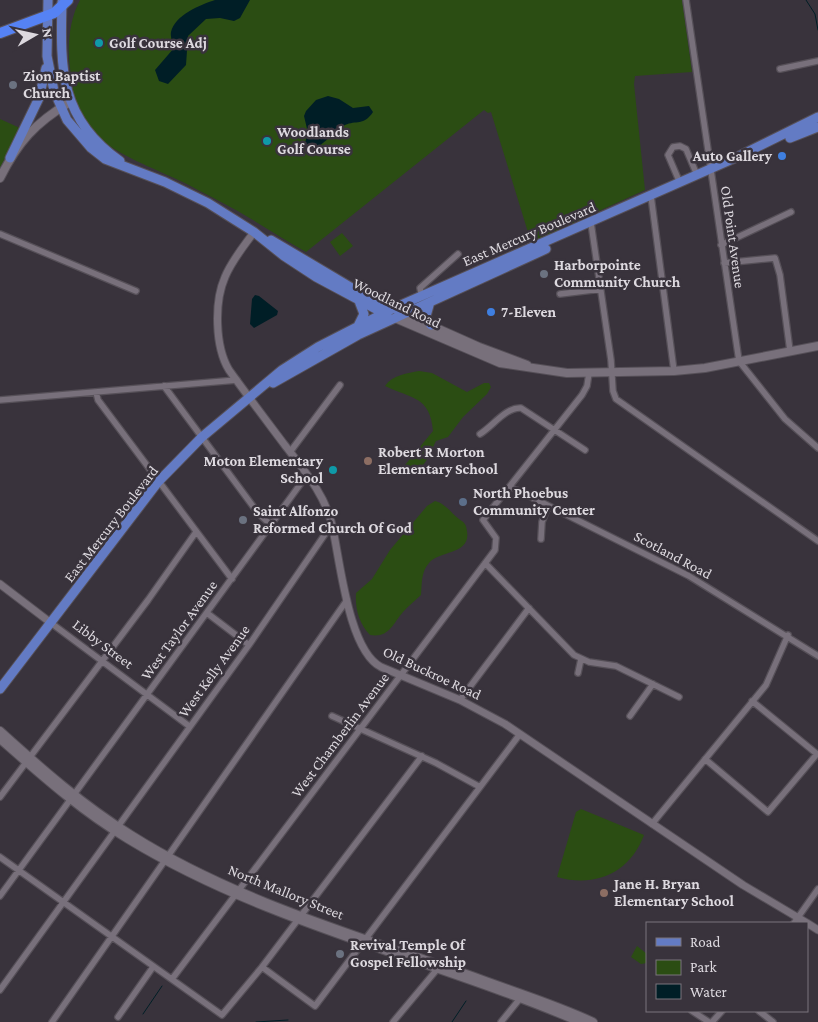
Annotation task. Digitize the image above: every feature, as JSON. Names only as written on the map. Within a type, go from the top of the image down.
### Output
[{"type":"highway","points":[[0,33],[48,16],[64,3]]},
{"type":"main road","points":[[0,178],[39,98],[48,60],[48,0]]},
{"type":"main road","name":"Woodland Road","points":[[64,3],[62,68],[70,102],[80,122],[96,142],[133,170]]},
{"type":"main road","name":"Woodland Road","points":[[48,60],[52,84],[60,108],[76,133],[97,153],[208,203],[254,232],[290,250],[352,288],[431,325],[477,351]]},
{"type":"main road","points":[[10,158],[31,129],[70,102]]},
{"type":"main road","name":"East Mercury Boulevard","points":[[259,390],[343,343],[394,318],[711,171],[786,135],[818,117]]},
{"type":"main road","name":"East Mercury Boulevard","points":[[652,198],[697,175],[818,127]]},
{"type":"main road","name":"East Mercury Boulevard","points":[[0,689],[158,482],[202,437],[296,360],[394,308],[592,225]]},
{"type":"main road","name":"Woodland Road","points":[[254,232],[284,256],[359,301],[394,318],[510,366],[589,373],[674,371],[739,362],[818,346]]},
{"type":"main road","points":[[358,326],[364,314],[359,301]]},
{"type":"main road","points":[[430,302],[426,316],[431,325]]},
{"type":"main road","name":"North Mallory Street","points":[[0,731],[28,760]]},
{"type":"main road","name":"North Mallory Street","points":[[0,739],[28,760],[72,798],[116,829],[166,857],[237,892],[299,918],[521,996],[586,1021]]},
{"type":"street","name":"Old Point Avenue","points":[[686,0],[739,362]]},
{"type":"street","points":[[780,69],[818,61]]},
{"type":"street","points":[[680,183],[668,154],[673,147],[680,146],[686,150],[697,175]]},
{"type":"street","points":[[652,198],[674,371]]},
{"type":"street","points":[[721,245],[791,212]]},
{"type":"street","points":[[592,225],[614,394],[623,405],[818,541]]},
{"type":"street","name":"Old Buckroe Road","points":[[254,232],[232,264],[222,290],[218,342],[223,360],[323,499],[332,524],[347,600],[367,655],[376,664],[460,700],[492,716],[796,921]]},
{"type":"street","points":[[0,234],[136,291]]},
{"type":"street","points":[[422,297],[420,288],[458,254]]},
{"type":"street","points":[[724,263],[771,257],[777,261],[790,352]]},
{"type":"street","points":[[560,294],[601,289]]},
{"type":"street","points":[[739,362],[785,419],[818,448]]},
{"type":"street","name":"West Chamberlin Avenue","points":[[172,979],[495,550],[497,542],[495,534],[483,520],[586,390],[589,373]]},
{"type":"street","points":[[0,400],[237,380]]},
{"type":"street","points":[[164,386],[258,513],[272,526]]},
{"type":"street","points":[[290,452],[340,386]]},
{"type":"street","points":[[96,392],[98,400],[232,579]]},
{"type":"street","points":[[480,434],[493,426],[509,410],[516,407],[524,409],[585,450]]},
{"type":"street","name":"West Taylor Avenue","points":[[0,896],[272,526],[307,475]]},
{"type":"street","name":"Scotland Road","points":[[511,486],[690,576],[818,656]]},
{"type":"street","points":[[541,539],[542,522],[548,506]]},
{"type":"street","name":"West Kelly Avenue","points":[[0,990],[248,645],[332,524]]},
{"type":"street","points":[[0,796],[163,580],[196,532]]},
{"type":"street","points":[[485,563],[569,650],[581,659],[616,666],[679,698]]},
{"type":"street","name":"Libby Street","points":[[0,584],[189,726]]},
{"type":"street","points":[[52,1022],[347,600]]},
{"type":"street","points":[[460,700],[529,608]]},
{"type":"street","points":[[207,613],[248,645]]},
{"type":"street","points":[[652,824],[769,679],[788,636]]},
{"type":"street","points":[[578,673],[581,659]]},
{"type":"street","points":[[630,716],[653,684]]},
{"type":"street","points":[[705,759],[768,812],[817,754],[752,701]]},
{"type":"street","points":[[332,716],[422,756],[480,787]]},
{"type":"street","points":[[262,967],[315,1006],[520,734]]},
{"type":"street","points":[[0,856],[222,1015],[262,967],[422,756]]},
{"type":"street","points":[[796,921],[818,889]]},
{"type":"street","points":[[118,1017],[153,967]]},
{"type":"street","points":[[393,1022],[438,967]]},
{"type":"street","points":[[501,1022],[521,996]]},
{"type":"street","points":[[694,1012],[711,1022],[721,1012]]},
{"type":"street","points":[[759,1012],[773,1022]]},
{"type":"green space","points":[[80,0],[682,0],[692,72],[635,76],[634,84],[645,190],[531,242],[491,112],[488,113],[484,110],[306,252],[232,208],[128,157],[100,139],[89,127],[80,113],[74,97],[69,59],[71,28]]},
{"type":"green space","points":[[0,119],[20,128],[0,168]]},
{"type":"green space","points":[[342,233],[353,246],[340,256],[330,242]]},
{"type":"green space","points":[[419,371],[432,373],[467,392],[484,383],[489,383],[491,387],[487,394],[463,417],[448,437],[436,441],[424,464],[411,474],[405,465],[433,431],[431,420],[428,411],[418,400],[385,386],[396,377]]},
{"type":"green space","points":[[435,501],[445,506],[465,524],[467,539],[460,548],[434,559],[426,566],[423,574],[421,595],[405,610],[390,630],[382,634],[370,635],[358,616],[356,593],[372,579],[390,550],[427,506]]},
{"type":"green space","points":[[581,809],[644,835],[630,859],[610,874],[598,879],[585,880],[557,877],[576,812]]},
{"type":"green space","points":[[637,946],[646,953],[646,963],[641,964],[631,957]]},
{"type":"water","points":[[215,0],[250,0],[240,18],[234,21],[220,18],[206,19],[188,36],[186,65],[168,84],[159,81],[155,70],[174,48],[171,38],[173,26],[189,12]]},
{"type":"water","points":[[328,96],[339,99],[353,108],[369,106],[373,112],[360,122],[345,125],[321,145],[306,151],[304,146],[308,133],[304,116],[306,111],[316,100]]},
{"type":"water","points":[[255,295],[278,311],[277,315],[254,328],[250,324],[252,299]]},
{"type":"waterway","points":[[806,0],[815,14],[818,30]]},
{"type":"waterway","points":[[143,1014],[162,986]]},
{"type":"waterway","points":[[452,1022],[466,1001]]},
{"type":"waterway","points":[[256,1022],[288,1020]]},
{"type":"place","name":"Golf Course Adj","points":[[99,43]]},
{"type":"place","name":"Zion Baptist Church","points":[[13,85]]},
{"type":"place","name":"Woodlands Golf Course","points":[[267,141]]},
{"type":"place","name":"Auto Gallery","points":[[782,156]]},
{"type":"place","name":"Harborpointe Community Church","points":[[544,274]]},
{"type":"place","name":"7-Eleven","points":[[491,312]]},
{"type":"place","name":"Robert R Morton Elementary School","points":[[368,461]]},
{"type":"place","name":"Moton Elementary School","points":[[333,470]]},
{"type":"place","name":"North Phoebus Community Center","points":[[463,502]]},
{"type":"place","name":"Saint Alfonzo Reformed Church Of God","points":[[243,520]]},
{"type":"place","name":"Jane H. Bryan Elementary School","points":[[604,893]]},
{"type":"place","name":"Revival Temple Of Gospel Fellowship","points":[[340,954]]}]
